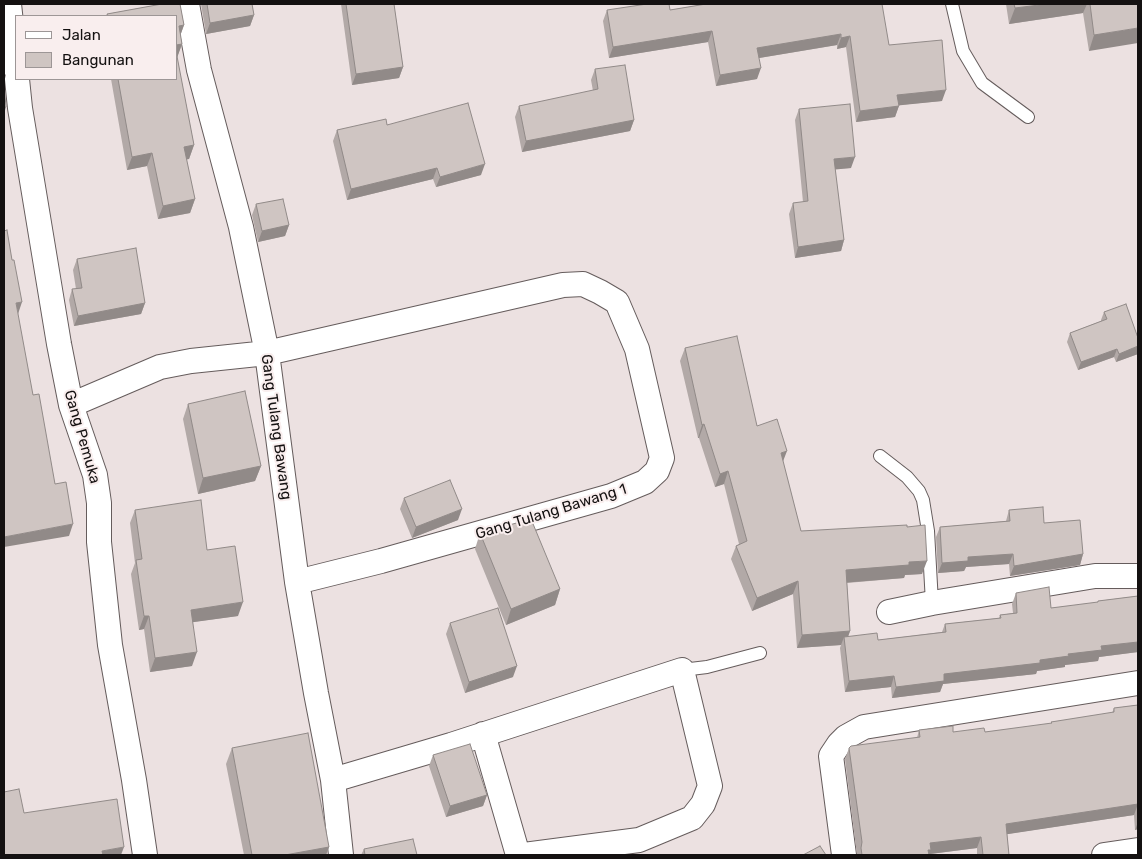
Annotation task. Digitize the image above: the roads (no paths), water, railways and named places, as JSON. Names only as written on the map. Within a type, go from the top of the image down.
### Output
[{"type":"street","points":[[9,4],[15,60]]},
{"type":"street","name":"Gang Tulang Bawang","points":[[187,4],[199,70],[241,227],[267,353],[297,582],[333,780],[341,855]]},
{"type":"street","name":"Gang Pemuka","points":[[17,80],[59,344],[71,406],[95,475],[99,503],[99,542],[110,645],[146,855]]},
{"type":"street","name":"Gang Tulang Bawang 1","points":[[71,406],[160,367],[191,361],[267,353],[563,285],[584,284],[617,302],[637,349],[662,458],[657,471],[645,482],[611,496],[297,582]]},
{"type":"street","points":[[889,612],[1095,576],[1138,576]]},
{"type":"street","points":[[333,780],[682,670],[710,786],[703,804],[692,818],[639,840],[524,855]]},
{"type":"street","points":[[844,855],[832,756],[846,736],[864,727],[1138,683]]},
{"type":"street","points":[[483,734],[518,855]]},
{"type":"street","points":[[1104,855],[1138,850]]},
{"type":"lane","points":[[952,4],[963,51],[982,83],[1028,117]]},
{"type":"lane","points":[[880,456],[907,477],[919,491],[923,500],[928,531],[932,604]]},
{"type":"lane","points":[[682,670],[707,668],[760,653]]}]
